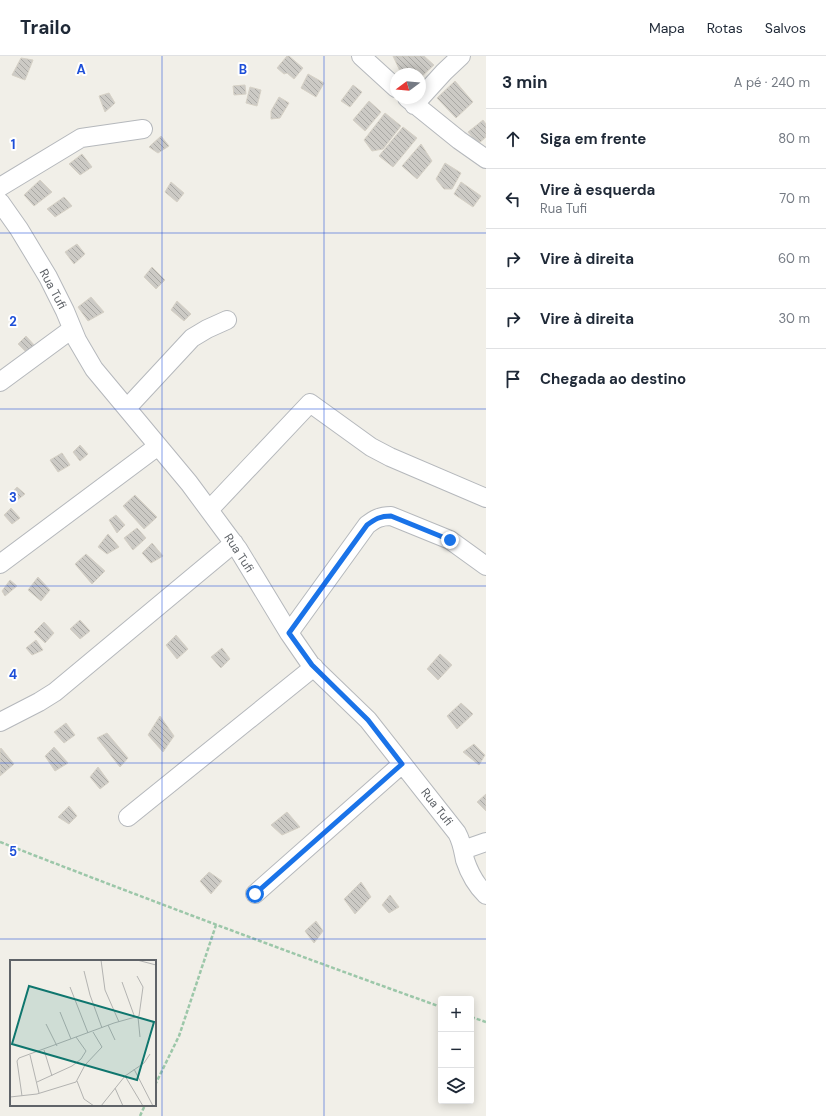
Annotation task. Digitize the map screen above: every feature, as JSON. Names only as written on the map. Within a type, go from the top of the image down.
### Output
[{"type":"street","points":[[361,56],[390,83]]},
{"type":"street","points":[[426,88],[461,56]]},
{"type":"street","points":[[414,104],[486,159]]},
{"type":"street","points":[[0,187],[81,138],[143,129]]},
{"type":"street","name":"Rua Tufi","points":[[3,213],[19,229],[53,287],[77,340],[88,359],[107,385],[189,483],[234,543],[289,633],[314,667],[368,720],[457,833],[466,861],[478,888],[486,895]]},
{"type":"street","points":[[126,408],[192,338],[227,320]]},
{"type":"street","points":[[0,382],[72,329]]},
{"type":"street","points":[[209,510],[310,403],[371,447],[390,457],[486,498]]},
{"type":"street","points":[[0,564],[158,446]]},
{"type":"street","points":[[289,633],[367,525],[382,516],[391,516],[450,540],[486,566]]},
{"type":"street","points":[[0,722],[55,692],[234,543]]},
{"type":"street","points":[[128,817],[314,667]]},
{"type":"street","points":[[255,894],[402,764]]},
{"type":"street","points":[[463,850],[486,842]]},
{"type":"path","points":[[0,842],[317,963],[438,1006]]},
{"type":"path","points":[[156,1083],[179,1036],[216,925]]},
{"type":"path","points":[[474,1018],[486,1022]]},
{"type":"path","points":[[140,1116],[145,1106]]},
{"type":"building","points":[[287,56],[303,68],[294,79],[287,73],[284,74],[277,68]]},
{"type":"building","points":[[393,56],[424,56],[434,65],[426,72],[426,68],[399,68]]},
{"type":"building","points":[[21,58],[33,60],[25,80],[12,75]]},
{"type":"building","points":[[308,74],[324,83],[316,97],[301,88]]},
{"type":"building","points":[[455,81],[473,102],[456,118],[437,98]]},
{"type":"building","points":[[245,85],[246,94],[234,95],[233,86]]},
{"type":"building","points":[[353,85],[362,92],[350,107],[341,101]]},
{"type":"building","points":[[250,87],[261,90],[257,106],[246,103]]},
{"type":"building","points":[[109,93],[115,103],[105,112],[99,96]]},
{"type":"building","points":[[279,97],[289,103],[280,118],[271,119],[271,111]]},
{"type":"building","points":[[369,101],[381,112],[365,131],[353,120]]},
{"type":"building","points":[[385,113],[401,126],[383,149],[372,151],[364,140]]},
{"type":"building","points":[[483,120],[486,124],[486,137],[478,144],[468,132]]},
{"type":"building","points":[[403,127],[417,138],[393,167],[379,156]]},
{"type":"building","points":[[161,136],[169,146],[158,153],[149,147]]},
{"type":"building","points":[[421,144],[432,161],[417,179],[402,166]]},
{"type":"building","points":[[82,154],[92,167],[80,175],[69,164]]},
{"type":"building","points":[[445,163],[461,173],[452,189],[444,189],[436,179]]},
{"type":"building","points":[[40,180],[52,192],[34,206],[24,195]]},
{"type":"building","points":[[171,182],[184,193],[177,202],[165,192]]},
{"type":"building","points":[[461,182],[481,196],[473,207],[454,194]]},
{"type":"building","points":[[64,197],[72,206],[55,217],[47,209]]},
{"type":"building","points":[[77,244],[85,254],[74,264],[65,252]]},
{"type":"building","points":[[152,267],[165,280],[156,289],[144,277]]},
{"type":"building","points":[[91,297],[104,312],[88,321],[78,307]]},
{"type":"building","points":[[177,301],[191,314],[184,321],[171,310]]},
{"type":"building","points":[[26,336],[35,346],[26,352],[18,344]]},
{"type":"building","points":[[80,445],[88,454],[80,461],[73,452]]},
{"type":"building","points":[[62,453],[70,465],[58,472],[50,460]]},
{"type":"building","points":[[17,487],[25,494],[16,501],[10,495]]},
{"type":"building","points":[[135,495],[157,517],[144,529],[123,506]]},
{"type":"building","points":[[11,508],[20,518],[12,524],[4,515]]},
{"type":"building","points":[[116,515],[125,525],[117,533],[109,520]]},
{"type":"building","points":[[137,528],[146,538],[133,550],[124,538]]},
{"type":"building","points":[[108,534],[119,547],[107,554],[98,547]]},
{"type":"building","points":[[152,543],[163,556],[151,563],[142,553]]},
{"type":"building","points":[[86,554],[105,571],[92,584],[75,564]]},
{"type":"building","points":[[38,577],[50,590],[41,601],[28,590]]},
{"type":"building","points":[[10,580],[17,586],[5,596],[2,591]]},
{"type":"building","points":[[80,620],[90,631],[80,639],[70,629]]},
{"type":"building","points":[[44,622],[54,633],[45,643],[34,632]]},
{"type":"building","points":[[176,635],[188,649],[177,659],[166,645]]},
{"type":"building","points":[[36,640],[43,650],[32,655],[26,648]]},
{"type":"building","points":[[222,648],[230,659],[221,668],[211,657]]},
{"type":"building","points":[[440,654],[452,665],[438,680],[427,669]]},
{"type":"building","points":[[461,703],[473,714],[457,729],[447,716]]},
{"type":"building","points":[[160,716],[174,736],[163,752],[148,735]]},
{"type":"building","points":[[66,723],[75,735],[64,743],[54,732]]},
{"type":"building","points":[[107,733],[128,758],[120,767],[97,738]]},
{"type":"building","points":[[474,744],[485,755],[479,765],[463,752]]},
{"type":"building","points":[[54,747],[68,763],[55,771],[45,756]]},
{"type":"building","points":[[1,748],[14,764],[0,776],[0,749]]},
{"type":"building","points":[[98,767],[109,782],[100,789],[90,777]]},
{"type":"building","points":[[486,794],[486,811],[477,802]]},
{"type":"building","points":[[69,806],[77,816],[69,824],[58,817]]},
{"type":"building","points":[[287,812],[300,827],[282,835],[271,825]]},
{"type":"building","points":[[209,872],[222,881],[211,894],[200,881]]},
{"type":"building","points":[[361,882],[371,897],[355,914],[344,899]]},
{"type":"building","points":[[390,895],[399,907],[389,913],[382,905]]},
{"type":"building","points":[[316,921],[323,931],[314,943],[305,931]]},
{"type":"route","points":[[255,894],[402,764],[364,715],[318,672],[289,633],[367,525],[375,519],[382,516],[391,516],[450,540]]}]
